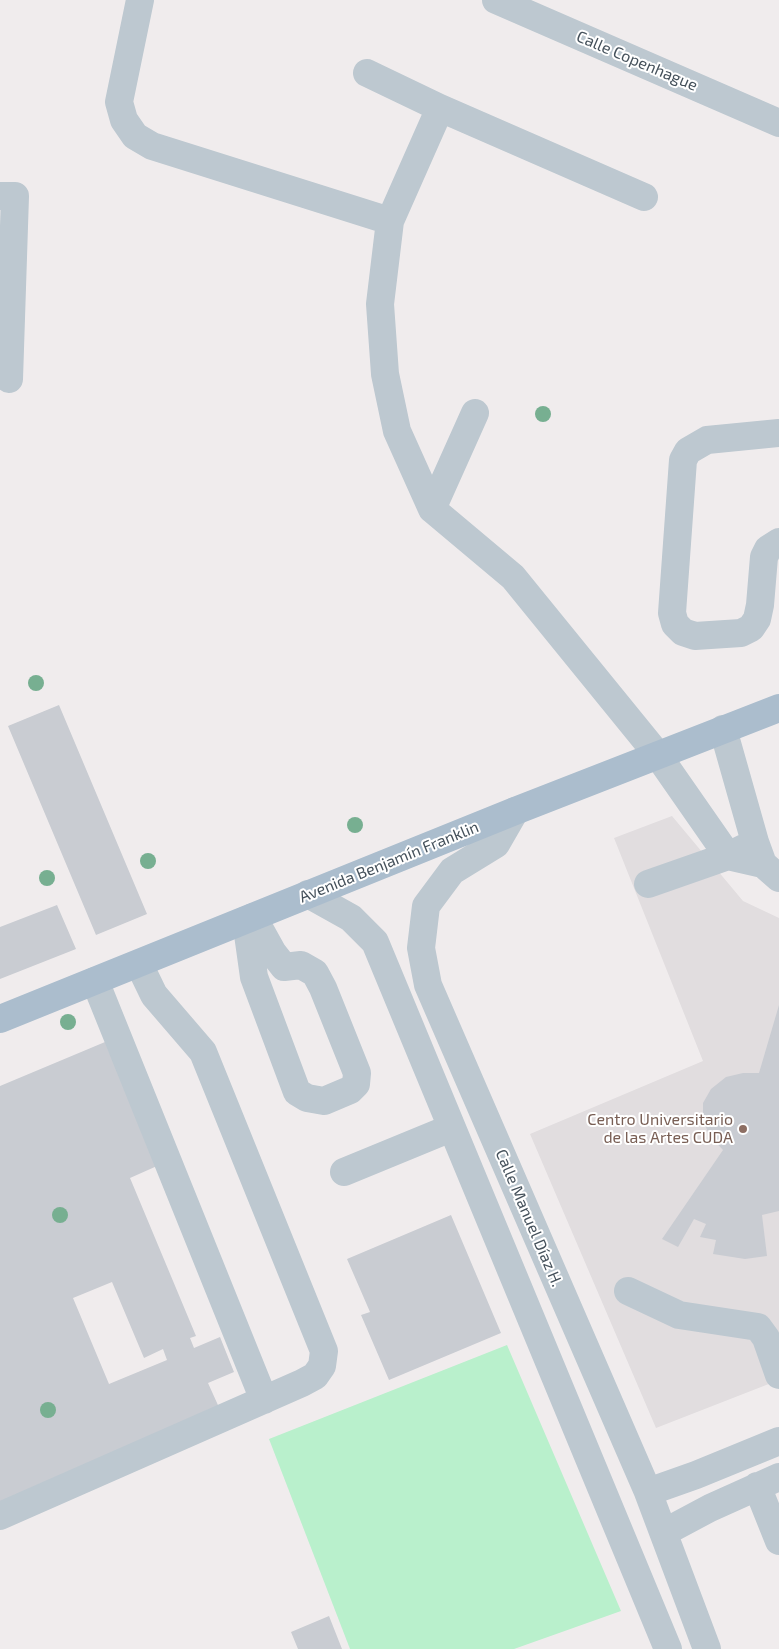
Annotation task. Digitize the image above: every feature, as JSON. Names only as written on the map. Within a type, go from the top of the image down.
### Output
[{"type":"main road","name":"Avenida Benjamín Franklin","points":[[0,1019],[657,754],[779,708]]},
{"type":"street","points":[[140,0],[119,102],[124,120],[135,136],[152,146],[390,221]]},
{"type":"street","name":"Calle Copenhague","points":[[496,0],[779,123]]},
{"type":"street","points":[[367,73],[440,108],[644,197]]},
{"type":"street","points":[[440,108],[390,221],[380,304],[385,374],[397,431],[432,509],[513,578],[657,754],[728,856]]},
{"type":"street","points":[[0,196],[15,196],[9,379]]},
{"type":"street","points":[[432,509],[475,413]]},
{"type":"street","points":[[779,433],[707,440],[688,451],[683,460],[672,613],[675,624],[683,632],[694,636],[741,633],[751,628],[757,619],[760,605],[764,557],[768,549],[779,542]]},
{"type":"street","points":[[648,884],[728,856],[766,862],[723,729]]},
{"type":"street","name":"Calle Manuel Díaz H.","points":[[515,811],[496,844],[452,871],[426,906],[422,948],[428,985],[665,1532],[707,1649]]},
{"type":"street","points":[[308,894],[351,918],[375,942],[666,1644],[697,1624]]},
{"type":"street","points":[[250,918],[284,966],[301,966],[315,973],[323,988],[357,1074],[356,1084],[350,1090],[324,1101],[307,1098],[297,1092],[254,977],[250,918]]},
{"type":"street","points":[[0,1516],[302,1383],[315,1376],[322,1366],[324,1351],[203,1052],[154,995],[139,964]]},
{"type":"street","points":[[95,981],[264,1400]]},
{"type":"street","points":[[344,1172],[451,1128]]},
{"type":"street","points":[[628,1292],[679,1315],[758,1327],[766,1338],[779,1375]]},
{"type":"street","points":[[648,1492],[696,1475],[779,1441]]},
{"type":"street","points":[[696,1475],[710,1508]]},
{"type":"street","points":[[665,1532],[710,1508],[768,1481],[779,1541]]},
{"type":"shaded area","points":[[672,816],[743,901],[779,918],[779,1380],[656,1428],[530,1134],[703,1061],[614,838]]},
{"type":"green space","points":[[507,1345],[621,1611],[514,1649],[350,1649],[269,1439]]},
{"type":"building","points":[[59,705],[147,914],[96,935],[8,726]]},
{"type":"building","points":[[57,905],[76,949],[0,979],[0,927]]},
{"type":"building","name":"Centro Universitario de las Artes CUDA","points":[[779,1005],[779,1211],[762,1215],[767,1256],[745,1259],[713,1254],[716,1240],[700,1237],[706,1224],[694,1219],[678,1247],[662,1239],[723,1150],[710,1136],[703,1121],[703,1103],[711,1089],[726,1077],[743,1073],[759,1073]]},
{"type":"building","points":[[105,1042],[157,1166],[130,1178],[196,1336],[190,1338],[194,1348],[220,1337],[234,1372],[208,1383],[222,1414],[0,1507],[0,1086]],"holes":[[[112,1282],[144,1358],[163,1349],[167,1360],[109,1384],[73,1298]]]},
{"type":"building","points":[[451,1215],[501,1333],[389,1380],[361,1315],[370,1312],[347,1259]]},
{"type":"building","points":[[329,1616],[342,1649],[298,1649],[291,1632]]},
{"type":"place","name":"Centro Universitario de las Artes CUDA","points":[[743,1129]]}]
